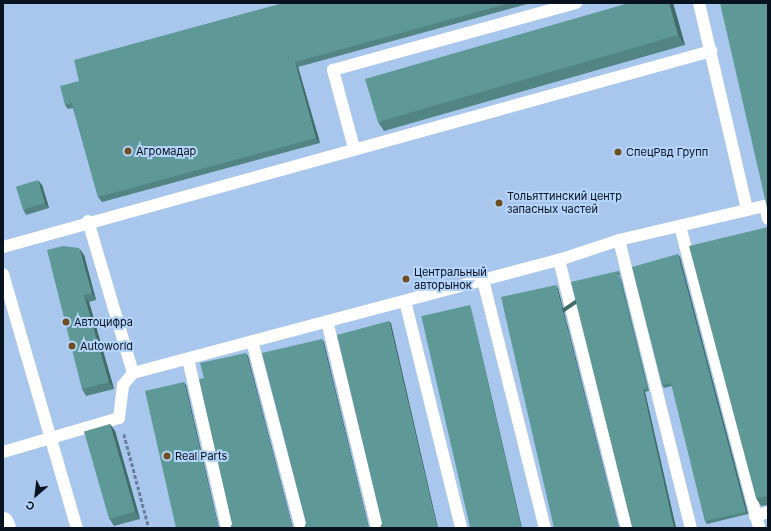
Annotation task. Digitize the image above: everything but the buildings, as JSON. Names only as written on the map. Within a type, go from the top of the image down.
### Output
[{"type":"street","points":[[3,523],[5,528]]},
{"type":"lane","points":[[354,148],[333,70],[576,3]]},
{"type":"lane","points":[[699,3],[747,210]]},
{"type":"lane","points":[[3,247],[88,221],[711,51]]},
{"type":"lane","points":[[3,452],[120,418],[123,385],[133,373],[559,260],[620,240],[765,206],[768,219]]},
{"type":"lane","points":[[88,221],[133,373]]},
{"type":"lane","points":[[680,226],[759,528]]},
{"type":"lane","points":[[620,240],[691,528]]},
{"type":"lane","points":[[559,260],[627,528]]},
{"type":"lane","points":[[3,274],[77,528]]},
{"type":"lane","points":[[483,280],[545,528]]},
{"type":"lane","points":[[405,301],[461,528]]},
{"type":"lane","points":[[327,321],[377,528]]},
{"type":"lane","points":[[252,341],[301,528]]},
{"type":"lane","points":[[188,359],[227,528]]},
{"type":"lane","points":[[755,516],[768,512]]},
{"type":"path","points":[[120,418],[149,528]]},
{"type":"place","name":"Агромадар","points":[[128,151]]},
{"type":"place","name":"СпецРвд Групп","points":[[618,152]]},
{"type":"place","name":"Тольяттинский центр запасных частей","points":[[499,203]]},
{"type":"place","name":"Центральный авторынок","points":[[406,279]]},
{"type":"place","name":"Автоцифра","points":[[66,322]]},
{"type":"place","name":"Autoworld","points":[[72,346]]},
{"type":"place","name":"Real Parts","points":[[167,456]]}]
